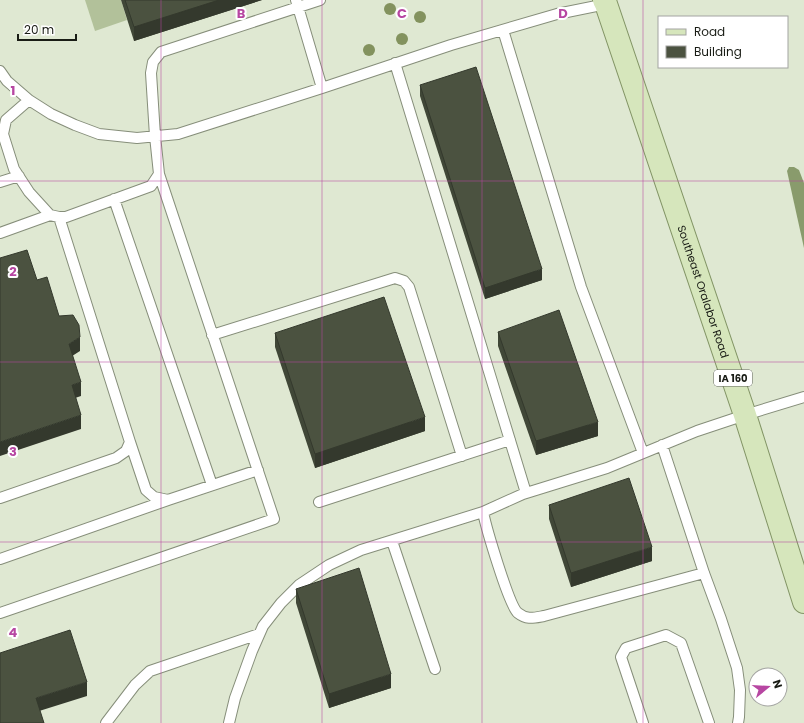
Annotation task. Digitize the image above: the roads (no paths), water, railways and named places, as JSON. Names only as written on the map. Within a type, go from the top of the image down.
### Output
[{"type":"main road","name":"Southeast Oralabor Road","points":[[605,1],[745,415],[804,602]]},
{"type":"lane","points":[[0,613],[274,519],[159,174],[151,74],[153,62],[161,52],[297,4],[320,0]]},
{"type":"lane","points":[[0,71],[7,80],[29,100],[51,114],[99,134],[137,138],[178,134],[451,45],[605,1]]},
{"type":"lane","points":[[297,4],[322,88]]},
{"type":"lane","points":[[503,30],[581,287],[642,453]]},
{"type":"lane","points":[[395,63],[526,493]]},
{"type":"lane","points":[[29,100],[6,120],[3,134],[14,169],[29,192],[54,216],[146,490],[154,497],[168,500]]},
{"type":"lane","points":[[0,233],[54,216],[66,217],[151,186],[159,174]]},
{"type":"lane","points":[[0,182],[19,176]]},
{"type":"lane","points":[[114,199],[212,485]]},
{"type":"lane","points":[[212,335],[395,278],[404,281],[409,287],[462,456]]},
{"type":"lane","points":[[229,723],[235,698],[263,626],[281,603],[299,585],[329,565],[361,550],[483,512],[526,493],[607,468],[697,431],[804,397]]},
{"type":"lane","points":[[319,502],[510,440]]},
{"type":"lane","points":[[0,498],[116,458],[126,451],[130,442]]},
{"type":"lane","points":[[662,445],[737,668],[740,690],[738,723]]},
{"type":"lane","points":[[0,559],[258,470]]},
{"type":"lane","points":[[483,512],[509,598],[516,612],[527,618],[544,616],[704,573]]},
{"type":"lane","points":[[392,541],[435,668]]},
{"type":"lane","points":[[106,723],[135,685],[150,671],[259,634]]},
{"type":"lane","points":[[643,723],[621,657],[626,648],[666,635],[681,643],[709,723]]}]
